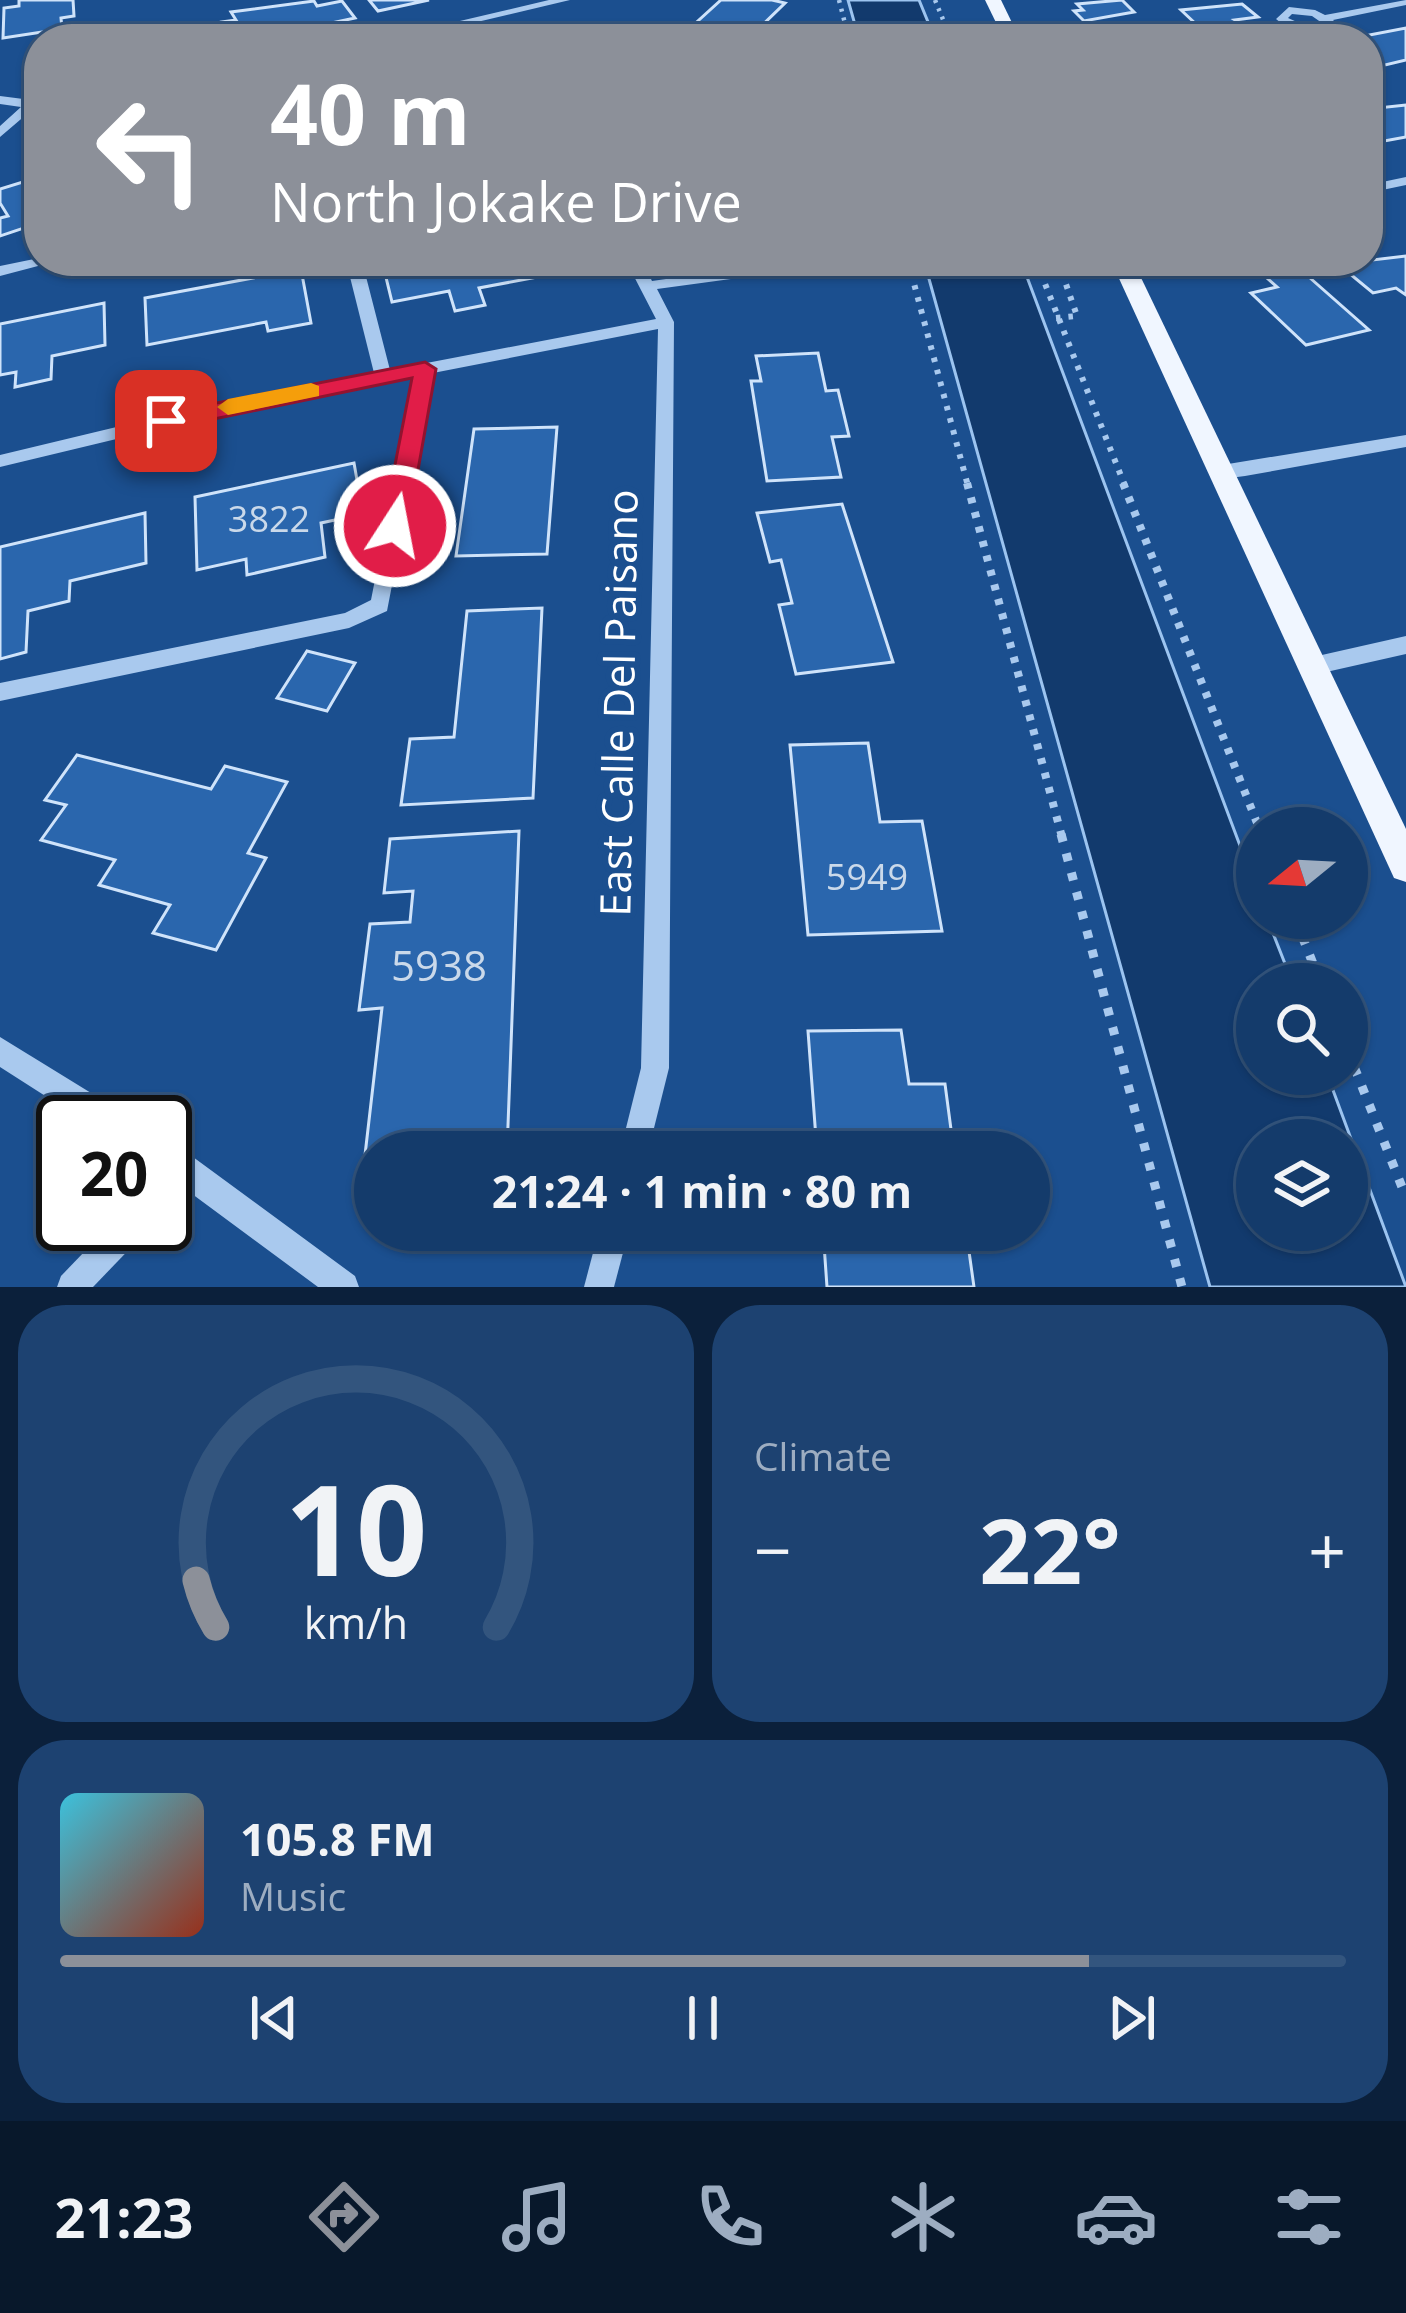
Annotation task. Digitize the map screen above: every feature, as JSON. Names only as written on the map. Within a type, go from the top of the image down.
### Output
[{"type":"main road","points":[[1130,276],[1406,866]]},
{"type":"street","points":[[450,24],[564,0]]},
{"type":"street","points":[[1282,0],[1294,10],[1282,14],[1292,24]]},
{"type":"street","points":[[1329,24],[1325,17],[1406,2]]},
{"type":"street","points":[[0,133],[24,114]]},
{"type":"street","points":[[358,276],[383,377]]},
{"type":"street","name":"East Calle Del Paisano","points":[[640,1131],[656,1068],[666,322],[641,276]]},
{"type":"street","points":[[646,286],[718,276]]},
{"type":"street","points":[[0,461],[208,411],[666,322]]},
{"type":"street","points":[[0,692],[349,620],[380,605],[425,369]]},
{"type":"street","points":[[1385,442],[1389,434],[1406,429]]},
{"type":"street","points":[[1222,472],[1280,467],[1406,441]]},
{"type":"street","points":[[1313,666],[1406,645]]},
{"type":"street","points":[[0,1051],[69,1095]]},
{"type":"street","points":[[192,1184],[344,1287]]},
{"type":"street","points":[[72,1287],[106,1251]]},
{"type":"street","points":[[599,1287],[608,1251]]},
{"type":"path","points":[[912,276],[1182,1287]]},
{"type":"path","points":[[1041,276],[1251,807]]},
{"type":"path","points":[[1056,318],[1078,316],[1063,276]]},
{"type":"path","points":[[1366,1095],[1406,1197]]},
{"type":"water","points":[[848,0],[919,0],[929,24],[855,24]]},
{"type":"water","points":[[928,276],[1027,276],[1236,835],[1236,939],[1275,939],[1285,963],[1236,963],[1236,1095],[1335,1095],[1344,1119],[1236,1119],[1236,1251],[1368,1251],[1368,1185],[1406,1287],[1210,1287]]},
{"type":"building","points":[[19,0],[73,0],[74,16],[61,18],[62,24],[24,24],[24,35],[3,38],[4,8],[19,6]]},
{"type":"building","points":[[369,0],[429,0],[378,11]]},
{"type":"building","points":[[721,0],[785,3],[763,24],[695,24]]},
{"type":"building","points":[[1122,0],[1134,12],[1084,21],[1074,11],[1083,10],[1077,4]]},
{"type":"building","points":[[342,1],[355,18],[327,24],[223,24],[236,20],[231,12]]},
{"type":"building","points":[[1242,4],[1258,17],[1235,20],[1242,24],[1196,24],[1181,10]]},
{"type":"building","points":[[1406,28],[1406,60],[1383,66],[1383,32]]},
{"type":"building","points":[[1406,105],[1406,137],[1383,141],[1383,107]]},
{"type":"building","points":[[24,182],[24,228],[0,236],[0,218],[8,216],[0,203],[0,189]]},
{"type":"building","points":[[1406,256],[1406,295],[1396,288],[1373,293],[1352,276],[1383,276],[1383,259]]},
{"type":"building","points":[[263,276],[302,276],[311,323],[268,331],[266,322],[147,345],[145,298]]},
{"type":"building","points":[[386,276],[537,277],[479,288],[485,305],[455,311],[449,291],[392,302]]},
{"type":"building","points":[[1308,276],[1369,330],[1306,345],[1251,293],[1277,287],[1267,278]]},
{"type":"building","points":[[104,303],[105,345],[52,356],[51,379],[15,387],[16,372],[0,375],[0,324]]},
{"type":"building","points":[[818,353],[826,391],[838,390],[849,436],[832,437],[841,477],[767,481],[751,381],[761,381],[756,356]]},
{"type":"building","points":[[557,427],[547,554],[456,556],[474,429]]},
{"type":"building","points":[[354,463],[363,514],[321,523],[325,557],[247,575],[246,559],[197,570],[195,497]]},
{"type":"building","points":[[842,504],[893,662],[796,674],[779,605],[792,603],[781,560],[770,562],[757,513]]},
{"type":"building","points":[[145,513],[146,563],[70,581],[69,601],[28,611],[26,652],[0,659],[0,547]]},
{"type":"building","points":[[542,608],[533,798],[401,805],[410,739],[454,737],[467,611]]},
{"type":"building","points":[[307,651],[355,663],[327,711],[277,698]]},
{"type":"building","points":[[868,743],[880,822],[922,821],[942,931],[808,935],[790,745]]},
{"type":"building","points":[[77,755],[211,789],[225,766],[287,782],[248,853],[266,858],[216,950],[153,933],[170,905],[99,885],[115,860],[41,840],[66,805],[45,800]]},
{"type":"building","points":[[519,831],[508,1131],[368,1131],[382,1008],[359,1010],[370,924],[410,922],[413,891],[384,893],[390,839]]},
{"type":"building","points":[[901,1030],[909,1084],[945,1084],[951,1131],[815,1131],[808,1031]]},
{"type":"building","points":[[824,1251],[969,1251],[974,1287],[827,1287]]},
{"type":"slow traffic","points":[[228,407],[311,391]]},
{"type":"route","points":[[166,421],[425,369],[395,526]]}]
